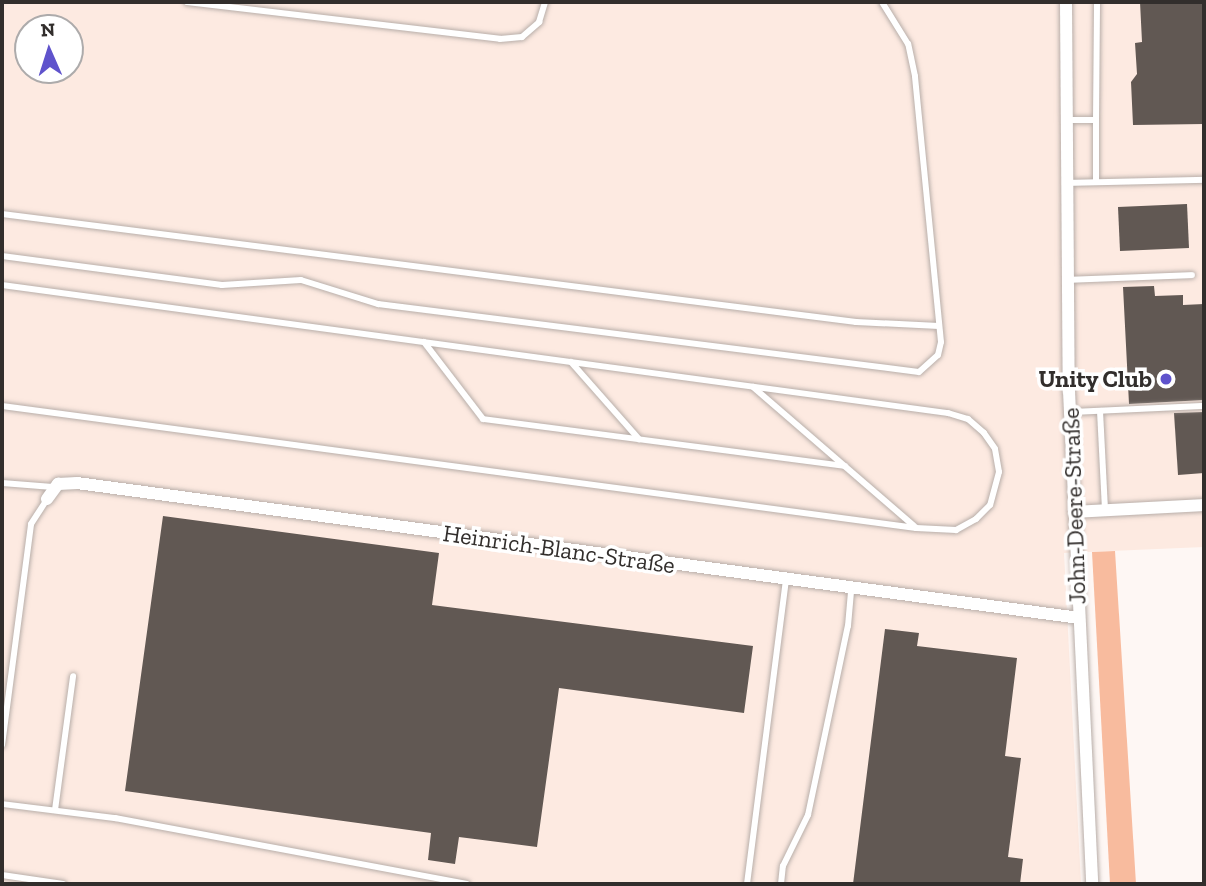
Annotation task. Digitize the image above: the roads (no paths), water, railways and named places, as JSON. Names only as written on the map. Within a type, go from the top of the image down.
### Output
[{"type":"street","name":"John-Deere-Straße","points":[[1066,2],[1070,412],[1092,884]]},
{"type":"street","name":"Heinrich-Blanc-Straße","points":[[54,487],[77,483],[1079,618]]},
{"type":"street","points":[[47,499],[54,487]]},
{"type":"street","points":[[1074,512],[1204,506]]},
{"type":"lane","points":[[187,2],[500,39],[522,37],[539,22],[545,2]]},
{"type":"lane","points":[[2,256],[222,285],[301,280],[377,304],[904,373],[919,372],[931,363],[941,342],[915,76],[908,44],[882,2]]},
{"type":"lane","points":[[1096,182],[1097,2]]},
{"type":"lane","points":[[1066,120],[1096,120]]},
{"type":"lane","points":[[1067,183],[1204,180]]},
{"type":"lane","points":[[2,214],[856,322],[939,326]]},
{"type":"lane","points":[[1068,280],[1192,275]]},
{"type":"lane","points":[[2,285],[948,413],[968,419],[984,433],[995,450],[999,472],[990,505],[956,530],[916,528],[2,406]]},
{"type":"lane","points":[[424,342],[484,419],[845,466]]},
{"type":"lane","points":[[571,362],[639,439]]},
{"type":"lane","points":[[752,386],[916,528]]},
{"type":"lane","points":[[1070,412],[1204,406]]},
{"type":"lane","points":[[1100,411],[1105,511]]},
{"type":"lane","points":[[2,483],[54,487]]},
{"type":"lane","points":[[2,745],[31,524],[47,499]]},
{"type":"lane","points":[[747,884],[786,580]]},
{"type":"lane","points":[[781,884],[783,866],[808,815],[848,626],[851,589]]},
{"type":"lane","points":[[55,810],[73,676]]},
{"type":"lane","points":[[2,804],[55,810],[467,884]]},
{"type":"lane","points":[[2,875],[63,884]]},
{"type":"place","name":"Unity Club","points":[[1166,379]]}]
